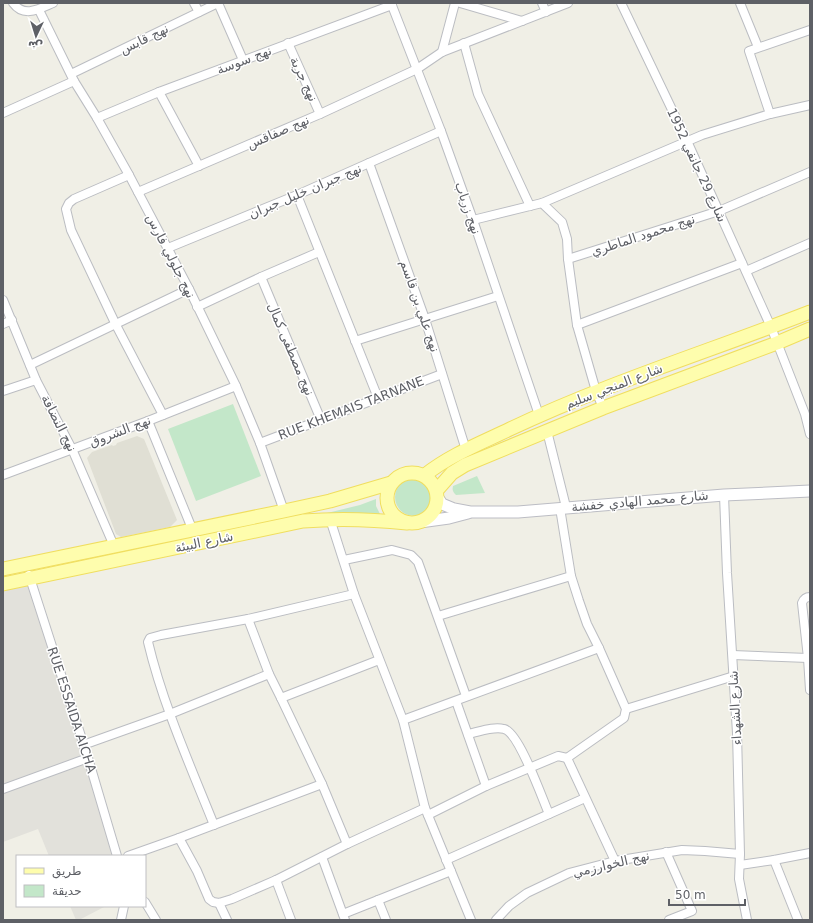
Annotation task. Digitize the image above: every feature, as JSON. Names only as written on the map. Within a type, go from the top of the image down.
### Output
[{"type":"main road","name":"شارع المنجي سليم","points":[[425,475],[439,463],[596,391],[771,328],[810,312]]},
{"type":"main road","name":"شارع المنجي سليم","points":[[438,494],[452,473],[465,465],[603,408],[777,343],[810,329]]},
{"type":"main road","points":[[416,472],[425,475],[430,479],[442,504],[454,509],[470,512],[449,518],[413,523],[398,519],[391,512],[387,502],[387,492],[391,483],[398,477],[406,473],[416,472]]},
{"type":"main road","name":"شارع البيئة","points":[[4,567],[25,565],[193,531],[330,501],[391,483]]},
{"type":"main road","name":"شارع محمد الهادي خفشة","points":[[470,512],[518,512],[724,495],[810,491]]},
{"type":"main road","points":[[413,523],[427,519],[433,513],[437,506],[438,494]]},
{"type":"main road","name":"شارع البيئة","points":[[3,584],[303,522],[330,519],[361,519],[413,523]]},
{"type":"street","points":[[13,3],[17,9],[23,12],[39,10],[53,3]]},
{"type":"street","points":[[194,3],[199,12]]},
{"type":"street","points":[[218,3],[243,60]]},
{"type":"street","name":"نهج قابس","points":[[3,113],[218,3]]},
{"type":"street","points":[[442,52],[455,3]]},
{"type":"street","points":[[460,3],[522,21]]},
{"type":"street","points":[[542,3],[546,12]]},
{"type":"street","name":"نهج صفاقس","points":[[138,192],[320,114],[417,69],[442,52],[568,3]]},
{"type":"street","name":"شارع 29 جانفي 1952","points":[[621,3],[688,141],[771,328],[807,414],[810,434]]},
{"type":"street","points":[[740,3],[758,47]]},
{"type":"street","name":"نهج سوسة","points":[[97,118],[159,92],[391,4]]},
{"type":"street","name":"نهج زرياب","points":[[391,4],[441,130],[539,416]]},
{"type":"street","name":"نهج جلولي فارس","points":[[39,10],[72,78],[97,118],[168,248],[236,386],[260,443],[284,511]]},
{"type":"street","points":[[770,114],[749,51],[810,30]]},
{"type":"street","name":"نهج جربة","points":[[288,43],[320,114]]},
{"type":"street","points":[[464,43],[478,94],[530,206]]},
{"type":"street","points":[[159,92],[199,166]]},
{"type":"street","points":[[473,220],[542,203],[702,135],[770,114],[810,105]]},
{"type":"street","name":"نهج جبران خليل جبران","points":[[168,248],[298,195],[441,130]]},
{"type":"street","name":"نهج علي بن قاسم","points":[[369,163],[425,319],[466,450]]},
{"type":"street","name":"نهج محمود الماطري","points":[[568,259],[719,211],[810,172]]},
{"type":"street","points":[[129,175],[74,199],[69,203],[66,209],[71,230],[116,325],[163,415]]},
{"type":"street","points":[[298,195],[319,252],[378,398]]},
{"type":"street","points":[[542,203],[562,222],[567,239],[568,259],[577,325],[596,391],[603,408]]},
{"type":"street","points":[[577,325],[810,243]]},
{"type":"street","points":[[197,307],[319,252]]},
{"type":"street","name":"نهج مصطفى كمال","points":[[261,277],[320,420]]},
{"type":"street","points":[[30,364],[189,290]]},
{"type":"street","points":[[355,342],[498,296]]},
{"type":"street","name":"نهج النضافة","points":[[3,300],[36,380],[72,449],[114,546]]},
{"type":"street","points":[[3,324],[12,320]]},
{"type":"street","name":"RUE KHEMAIS TARNANE","points":[[260,443],[442,374]]},
{"type":"street","points":[[3,391],[36,380]]},
{"type":"street","name":"نهج الشروق","points":[[3,475],[148,421],[236,386]]},
{"type":"street","points":[[148,421],[193,531]]},
{"type":"street","points":[[179,838],[197,871],[209,899],[213,902],[224,902],[276,880],[347,844],[558,756],[567,758],[624,718],[626,709],[600,648],[587,624],[571,576],[563,508],[547,431]]},
{"type":"street","name":"شارع الشهداء","points":[[724,495],[727,573],[734,676],[740,879],[747,920]]},
{"type":"street","points":[[330,519],[354,594],[403,720],[427,811],[471,920]]},
{"type":"street","points":[[344,560],[392,550],[411,555],[418,562],[466,696]]},
{"type":"street","name":"RUE ESSAIDA AICHA","points":[[25,565],[88,758],[117,855]]},
{"type":"street","points":[[438,616],[571,576]]},
{"type":"street","points":[[214,825],[170,714],[153,663],[148,642],[150,638],[161,634],[248,619],[354,594]]},
{"type":"street","points":[[810,597],[804,599],[802,603],[810,690]]},
{"type":"street","points":[[248,619],[269,674],[322,784],[347,844]]},
{"type":"street","points":[[403,720],[600,648]]},
{"type":"street","points":[[733,655],[808,658]]},
{"type":"street","points":[[281,698],[379,660]]},
{"type":"street","points":[[83,745],[170,714],[269,674]]},
{"type":"street","points":[[626,709],[734,676]]},
{"type":"street","points":[[456,701],[486,786]]},
{"type":"street","points":[[468,734],[496,728],[506,729],[511,733],[524,752],[529,768],[549,814]]},
{"type":"street","points":[[3,789],[88,758]]},
{"type":"street","points":[[567,758],[615,861]]},
{"type":"street","points":[[131,855],[322,784]]},
{"type":"street","points":[[446,860],[585,798]]},
{"type":"street","name":"نهج الخوارزمي","points":[[496,920],[509,906],[527,893],[569,873],[615,861],[682,850],[740,854]]},
{"type":"street","points":[[666,852],[692,911],[670,920]]},
{"type":"street","points":[[740,865],[810,853]]},
{"type":"street","points":[[322,857],[344,917],[378,900],[450,871]]},
{"type":"street","points":[[774,860],[798,920]]},
{"type":"street","points":[[276,880],[291,920]]},
{"type":"street","points":[[378,900],[386,920]]},
{"type":"street","points":[[219,903],[227,920]]},
{"type":"street","points":[[146,904],[156,920]]},
{"type":"street","points":[[121,920],[124,907]]},
{"type":"shaded area","points":[[137,436],[144,439],[177,520],[170,527],[121,537],[116,534],[87,458],[92,452],[116,445],[117,443]]},
{"type":"shaded area","points":[[32,582],[119,855],[49,855],[38,829],[3,842],[3,591]]},
{"type":"shaded area","points":[[70,907],[104,907],[79,920],[76,920]]},
{"type":"green space","points":[[233,404],[261,476],[196,501],[168,429]]},
{"type":"green space","points":[[477,476],[485,493],[456,495],[454,493],[453,486]]},
{"type":"green space","points":[[410,478],[418,478],[425,481],[430,486],[433,497],[430,508],[425,513],[418,516],[410,516],[403,513],[398,508],[395,501],[395,493],[398,486],[403,481]]},
{"type":"green space","points":[[376,499],[376,506],[381,516],[315,516],[360,505]]}]
